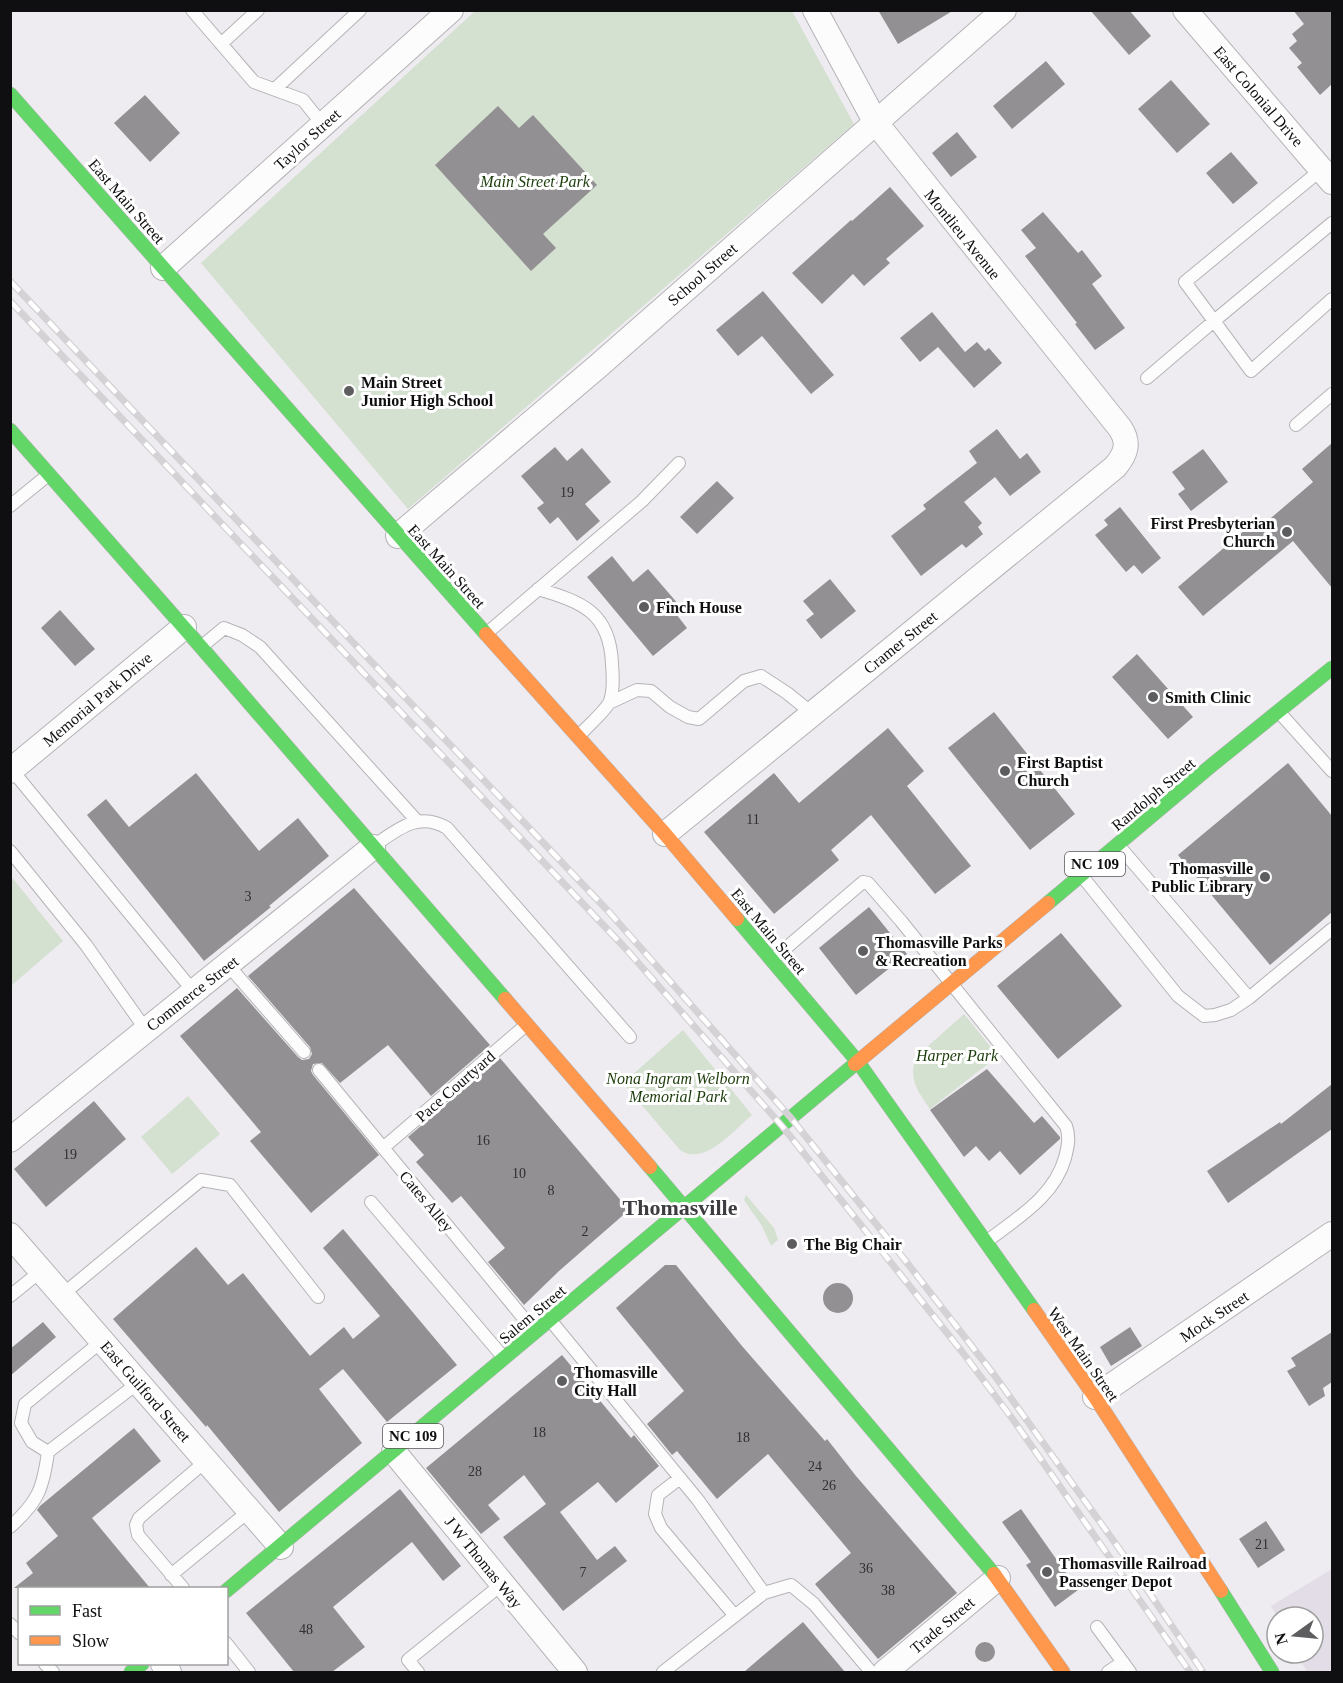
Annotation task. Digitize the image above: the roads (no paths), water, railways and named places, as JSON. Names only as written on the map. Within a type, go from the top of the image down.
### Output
[{"type":"main road","name":"East Main Street","points":[[10,94],[398,536],[665,834],[858,1062]]},
{"type":"main road","points":[[10,430],[184,627],[685,1207],[998,1578],[1063,1672]]},
{"type":"main road","name":"Randolph Street","points":[[858,1062],[1332,668]]},
{"type":"main road","name":"Salem Street","points":[[228,1590],[858,1062]]},
{"type":"main road","name":"West Main Street","points":[[858,1062],[1095,1397],[1272,1672]]},
{"type":"street","name":"Taylor Street","points":[[163,268],[451,10]]},
{"type":"street","name":"Montlieu Avenue","points":[[815,10],[876,123],[1120,428],[1125,435],[1127,445]]},
{"type":"street","name":"School Street","points":[[398,536],[1004,10]]},
{"type":"street","name":"East Colonial Drive","points":[[1185,10],[1330,178]]},
{"type":"street","name":"Cramer Street","points":[[665,834],[1115,467],[1123,458],[1127,445]]},
{"type":"street","name":"Memorial Park Drive","points":[[11,771],[184,627]]},
{"type":"street","name":"Commerce Street","points":[[10,1140],[373,847]]},
{"type":"street","name":"Mock Street","points":[[1095,1397],[1332,1234]]},
{"type":"street","name":"East Guilford Street","points":[[10,1235],[280,1547]]},
{"type":"street","name":"J W Thomas Way","points":[[393,1452],[575,1672]]},
{"type":"street","name":"Trade Street","points":[[885,1672],[998,1578]]},
{"type":"lane","points":[[192,10],[254,82],[303,100],[323,125]]},
{"type":"lane","points":[[221,44],[258,10]]},
{"type":"lane","points":[[274,89],[360,10]]},
{"type":"lane","points":[[1330,178],[1185,282],[1251,371],[1332,299]]},
{"type":"lane","points":[[1147,378],[1332,224]]},
{"type":"lane","points":[[1296,425],[1332,394]]},
{"type":"lane","points":[[486,634],[642,501],[679,463]]},
{"type":"lane","points":[[10,506],[49,474]]},
{"type":"lane","points":[[538,590],[566,598],[591,611],[606,628],[612,654],[613,682],[609,703]]},
{"type":"lane","points":[[201,647],[224,628],[242,635],[260,647],[417,821]]},
{"type":"lane","points":[[578,737],[609,703],[637,690],[651,691],[670,707],[688,717],[699,719],[744,681],[761,676],[813,714]]},
{"type":"lane","points":[[1278,711],[1332,771]]},
{"type":"lane","points":[[11,771],[194,992]]},
{"type":"lane","points":[[373,847],[395,830],[417,821],[436,821],[447,828],[630,1037]]},
{"type":"lane","points":[[1118,845],[1249,998]]},
{"type":"lane","points":[[10,851],[86,945],[146,1030]]},
{"type":"lane","points":[[1082,875],[1178,996],[1204,1016],[1231,1010],[1249,998],[1332,929]]},
{"type":"lane","points":[[772,960],[863,882],[868,883],[1066,1126],[1068,1149],[1053,1186],[1044,1196],[986,1242]]},
{"type":"lane","points":[[228,965],[304,1052]]},
{"type":"lane","name":"Pace Courtyard","points":[[382,1148],[527,1024]]},
{"type":"lane","name":"Cates Alley","points":[[319,1070],[536,1333]]},
{"type":"lane","points":[[62,1295],[201,1180],[230,1185],[318,1297]]},
{"type":"lane","points":[[370,1202],[505,1359]]},
{"type":"lane","points":[[10,1296],[41,1271]]},
{"type":"lane","points":[[550,1320],[698,1500],[764,1593]]},
{"type":"lane","points":[[48,1452],[32,1442],[21,1423],[25,1404],[102,1341]]},
{"type":"lane","points":[[10,1527],[30,1509],[44,1481],[48,1452],[138,1383]]},
{"type":"lane","points":[[182,1587],[138,1535],[136,1526],[140,1518],[206,1461]]},
{"type":"lane","points":[[680,1478],[658,1496],[655,1514],[661,1528],[735,1616]]},
{"type":"lane","points":[[171,1575],[249,1511]]},
{"type":"lane","points":[[418,1672],[408,1659],[502,1584]]},
{"type":"lane","points":[[663,1672],[764,1593],[791,1585],[814,1604],[871,1672]]},
{"type":"lane","points":[[1097,1627],[1126,1667],[1108,1672]]},
{"type":"lane","points":[[228,1646],[249,1672]]},
{"type":"railway","points":[[10,281],[609,912],[791,1118],[995,1376],[1123,1554],[1203,1672]]},
{"type":"railway","points":[[10,301],[626,949],[782,1126],[963,1353],[1014,1421],[1190,1672]]},
{"type":"place","name":"Main Street Junior High School","points":[[349,391]]},
{"type":"place","name":"First Presbyterian Church","points":[[1287,532]]},
{"type":"place","name":"Finch House","points":[[644,607]]},
{"type":"place","name":"Smith Clinic","points":[[1153,697]]},
{"type":"place","name":"First Baptist Church","points":[[1005,771]]},
{"type":"place","name":"Thomasville Public Library","points":[[1265,877]]},
{"type":"place","name":"Thomasville Parks & Recreation","points":[[863,951]]},
{"type":"place","name":"The Big Chair","points":[[792,1244]]},
{"type":"place","name":"Thomasville City Hall","points":[[562,1381]]},
{"type":"place","name":"Thomasville Railroad Passenger Depot","points":[[1047,1572]]},
{"type":"district","name":"Thomasville","points":[[680,1207]]},
{"type":"park label","name":"Main Street Park","points":[[535,181]]},
{"type":"park label","name":"Harper Park","points":[[957,1055]]},
{"type":"park label","name":"Nona Ingram Welborn Memorial Park","points":[[678,1087]]}]
